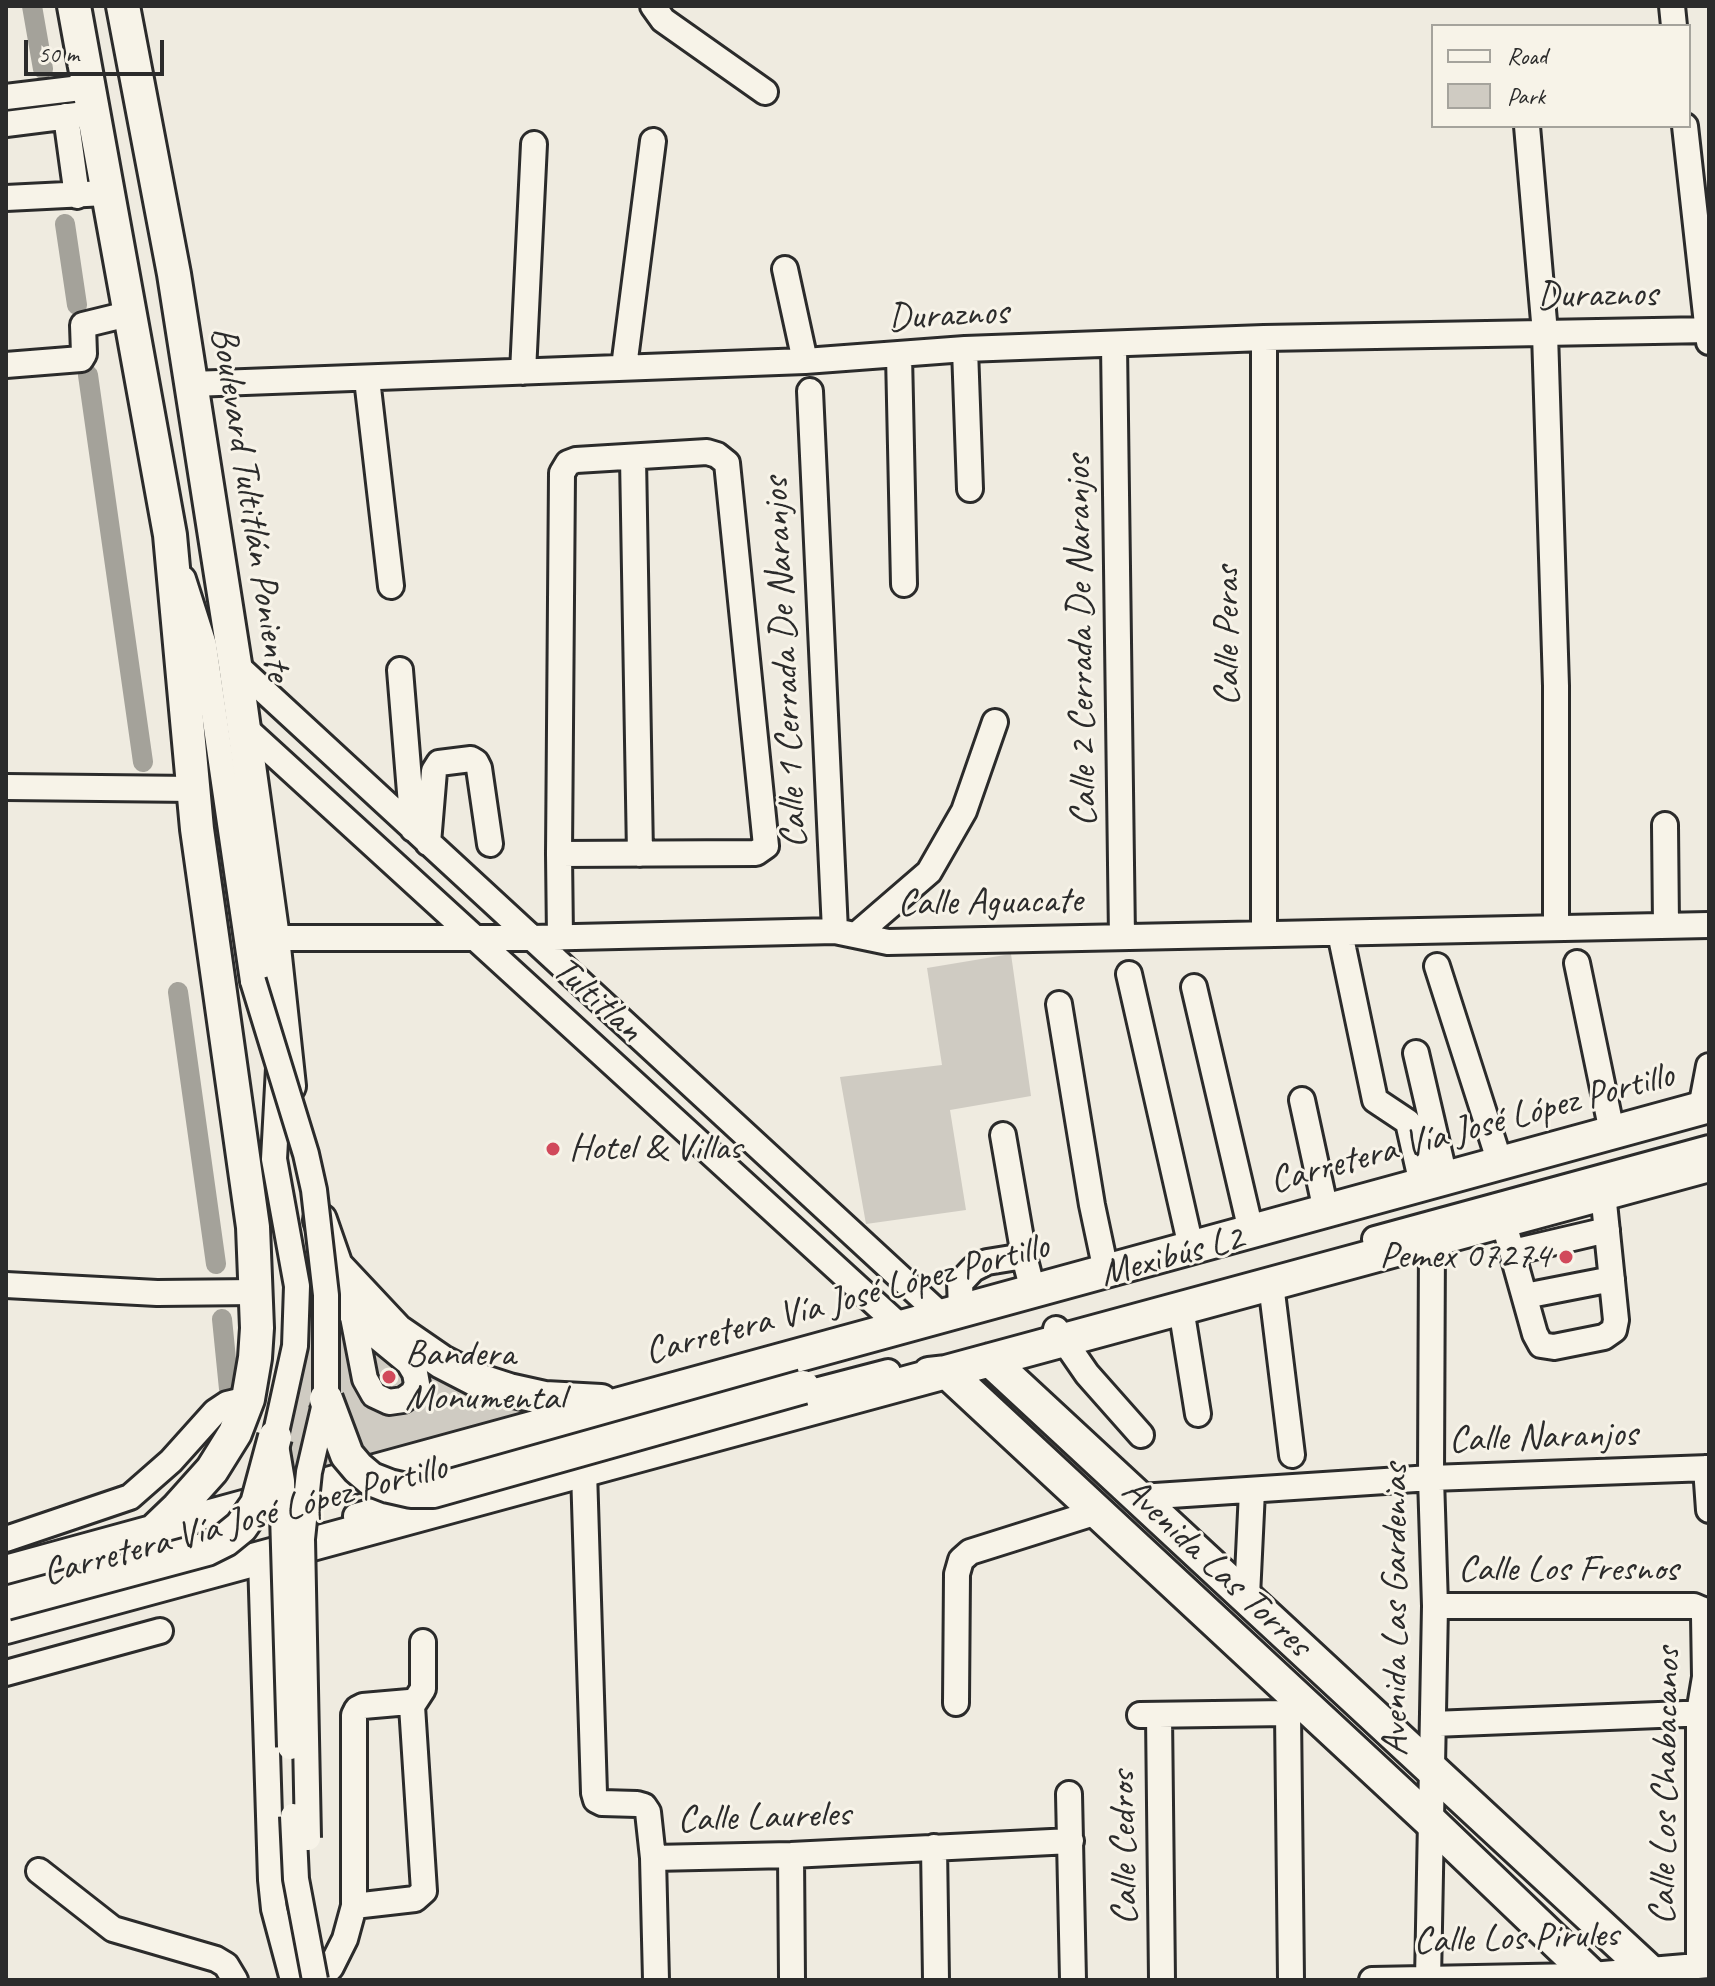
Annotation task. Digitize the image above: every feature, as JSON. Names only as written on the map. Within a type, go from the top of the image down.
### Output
[{"type":"main road","name":"Boulevard Tultitlán Poniente","points":[[74,6],[92,194],[125,299],[170,535]]},
{"type":"main road","name":"Boulevard Tultitlán Poniente","points":[[123,6],[174,274],[235,664],[273,938],[295,1137],[336,1266]]},
{"type":"main road","points":[[125,299],[174,274]]},
{"type":"main road","points":[[151,1533],[212,1470],[235,1433],[248,1399],[255,1358],[253,1227],[194,789],[170,535]]},
{"type":"main road","name":"Carretera Vía José López Portillo","points":[[6,1572],[1612,1132],[1706,1109]]},
{"type":"main road","name":"Carretera Vía José López Portillo","points":[[6,1627],[947,1372],[990,1360],[1059,1334],[1181,1308],[1709,1165]]},
{"type":"main road","points":[[336,1266],[397,1331],[442,1362],[475,1379],[545,1398],[628,1402]]},
{"type":"main road","name":"Avenida Las Torres","points":[[990,1360],[1654,1975]]},
{"type":"main road","points":[[326,1399],[343,1446],[358,1468],[371,1479],[389,1486],[433,1491],[817,1386],[947,1372]]},
{"type":"main road","name":"Avenida Las Torres","points":[[947,1372],[1097,1512],[1295,1707],[1431,1822],[1587,1978]]},
{"type":"main road","points":[[6,1603],[207,1549],[225,1540],[241,1527],[257,1504],[275,1437]]},
{"type":"street","points":[[653,6],[663,20],[765,92]]},
{"type":"street","points":[[6,97],[82,105]]},
{"type":"street","points":[[6,124],[82,105]]},
{"type":"street","points":[[1527,128],[1545,333],[1556,686],[1556,928]]},
{"type":"street","points":[[1686,128],[1699,150],[1709,342]]},
{"type":"street","points":[[624,367],[653,141]]},
{"type":"street","points":[[523,372],[534,144]]},
{"type":"street","points":[[6,198],[92,194]]},
{"type":"street","points":[[785,269],[805,361]]},
{"type":"street","points":[[6,365],[81,359],[84,354],[83,325],[125,299]]},
{"type":"street","name":"Duraznos","points":[[192,384],[805,361],[965,349],[1264,338],[1709,330]]},
{"type":"street","name":"Calle Peras","points":[[1264,338],[1264,934]]},
{"type":"street","name":"Calle 2 Cerrada De Naranjos","points":[[1114,345],[1122,937]]},
{"type":"street","points":[[965,349],[970,489]]},
{"type":"street","points":[[899,355],[904,584]]},
{"type":"street","points":[[367,379],[391,586]]},
{"type":"street","name":"Calle 1 Cerrada De Naranjos","points":[[810,391],[846,933]]},
{"type":"street","points":[[559,854],[756,853],[766,846],[727,463],[717,455],[707,452],[576,460],[568,463],[562,473],[559,854],[560,938]]},
{"type":"street","points":[[633,458],[640,854]]},
{"type":"street","name":"Boulevard Tultitlán Poniente","points":[[170,535],[204,645],[253,981],[306,1154],[314,1190],[326,1295],[326,1399],[309,1472],[302,1539],[312,1978]]},
{"type":"street","name":"Tultitlan","points":[[235,664],[532,938],[952,1312]]},
{"type":"street","points":[[400,670],[420,836]]},
{"type":"street","points":[[846,933],[929,872],[964,811],[995,722]]},
{"type":"street","name":"Tultitlan","points":[[244,727],[901,1327]]},
{"type":"street","points":[[420,836],[434,771],[439,763],[471,759],[479,768],[490,844]]},
{"type":"street","points":[[6,787],[194,789]]},
{"type":"street","points":[[1665,825],[1666,926]]},
{"type":"street","name":"Calle Aguacate","points":[[273,938],[560,938],[846,933],[888,942],[1709,925]]},
{"type":"street","points":[[1340,933],[1375,1100],[1408,1122],[1434,1181]]},
{"type":"street","points":[[1577,963],[1612,1132]]},
{"type":"street","points":[[1437,966],[1500,1163]]},
{"type":"street","points":[[1129,974],[1191,1247]]},
{"type":"street","points":[[1194,987],[1251,1231]]},
{"type":"street","points":[[1059,1004],[1106,1271]]},
{"type":"street","points":[[281,1018],[274,1159],[297,1286],[295,1346],[275,1437],[282,1481],[285,1639],[296,1879],[312,1978]]},
{"type":"street","points":[[1416,1053],[1436,1150],[1434,1181]]},
{"type":"street","points":[[1706,1109],[1709,1066]]},
{"type":"street","points":[[1302,1100],[1326,1211]]},
{"type":"street","name":"Mexibús L2","points":[[6,1578],[1706,1109]]},
{"type":"street","points":[[1003,1135],[1033,1291]]},
{"type":"street","name":"Mexibús L2","points":[[6,1611],[817,1386],[1059,1334],[1709,1148]]},
{"type":"street","points":[[1503,1220],[1535,1334],[1541,1345],[1554,1347],[1604,1337],[1614,1330],[1616,1320],[1603,1193]]},
{"type":"street","points":[[1513,1252],[1607,1230]]},
{"type":"street","name":"Avenida Las Gardenias","points":[[1428,1979],[1435,1606],[1431,1478],[1432,1239]]},
{"type":"street","points":[[952,1312],[960,1283],[973,1269],[987,1262],[1024,1256]]},
{"type":"street","points":[[336,1266],[342,1294],[353,1317]]},
{"type":"street","points":[[1525,1296],[1612,1279]]},
{"type":"street","points":[[1271,1284],[1292,1455]]},
{"type":"street","points":[[6,1285],[157,1293],[256,1292]]},
{"type":"street","points":[[1181,1308],[1198,1414]]},
{"type":"street","points":[[1059,1334],[1087,1374],[1141,1435]]},
{"type":"street","points":[[6,1539],[130,1497],[171,1461],[215,1412],[227,1404],[248,1399]]},
{"type":"street","points":[[1707,1468],[1709,1510]]},
{"type":"street","name":"Calle Naranjos","points":[[1140,1497],[1431,1478],[1707,1468]]},
{"type":"street","name":"Calle Laureles","points":[[584,1471],[594,1793],[596,1800],[602,1803],[644,1806],[648,1812],[653,1858],[791,1855],[1071,1841]]},
{"type":"street","points":[[1247,1596],[1252,1491]]},
{"type":"street","points":[[956,1703],[957,1574],[961,1560],[970,1552],[1097,1512]]},
{"type":"street","points":[[261,1559],[274,1909],[312,1978]]},
{"type":"street","name":"Calle Los Fresnos","points":[[1435,1606],[1694,1606],[1705,1601]]},
{"type":"street","name":"Calle Los Chabacanos","points":[[1704,1965],[1705,1601]]},
{"type":"street","points":[[6,1673],[160,1631]]},
{"type":"street","points":[[354,1906],[415,1899],[424,1891],[412,1706],[423,1689],[423,1642]]},
{"type":"street","points":[[312,1978],[331,1967],[345,1939],[354,1906],[354,1715],[363,1706],[403,1701],[412,1706]]},
{"type":"street","points":[[1291,1980],[1295,1707]]},
{"type":"street","name":"Calle Cedros","points":[[1162,1980],[1150,1715],[1295,1707]]},
{"type":"street","points":[[1433,1724],[1704,1713]]},
{"type":"street","points":[[1069,1794],[1073,1980]]},
{"type":"street","points":[[934,1847],[936,1980]]},
{"type":"street","points":[[791,1855],[792,1980]]},
{"type":"street","points":[[653,1858],[656,1980]]},
{"type":"street","points":[[39,1871],[113,1929],[216,1959],[226,1965],[235,1980]]},
{"type":"street","name":"Calle Los Pirules","points":[[1372,1980],[1654,1975],[1704,1965]]},
{"type":"green space","points":[[1011,954],[1031,1096],[950,1110],[966,1210],[866,1224],[840,1077],[942,1065],[927,968]]},
{"type":"green space","points":[[311,1232],[375,1325],[567,1412],[251,1498]]},
{"type":"waterway","points":[[32,6],[43,69]]},
{"type":"waterway","points":[[65,224],[77,305]]},
{"type":"waterway","points":[[88,375],[143,762]]},
{"type":"waterway","points":[[178,992],[216,1264]]},
{"type":"waterway","points":[[222,1319],[229,1389]]},
{"type":"place","name":"Hotel & Villas","points":[[553,1149]]},
{"type":"place","name":"Pemex 07274","points":[[1566,1257]]},
{"type":"place","name":"Bandera Monumental","points":[[389,1377]]}]
